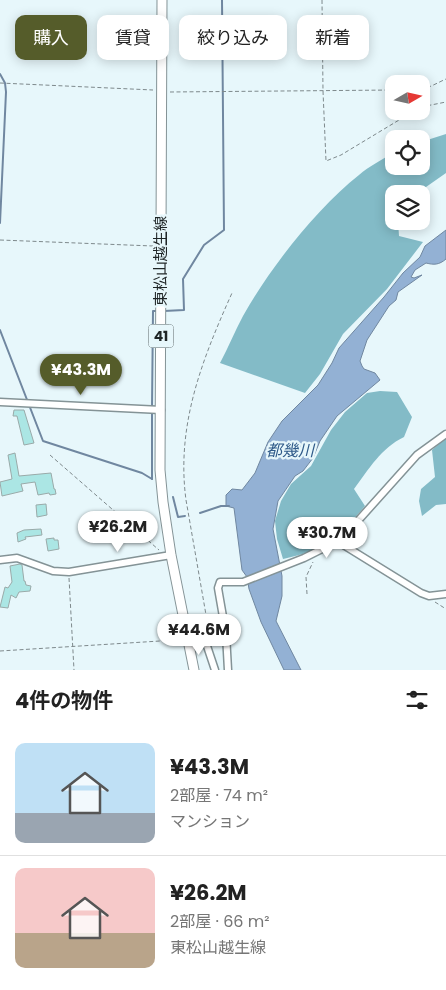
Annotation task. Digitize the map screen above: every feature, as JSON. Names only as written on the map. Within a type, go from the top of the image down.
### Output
[{"type":"main road","name":"東松山越生線","points":[[162,0],[160,470],[167,556],[194,670]]},
{"type":"street","points":[[0,402],[161,410]]},
{"type":"street","points":[[228,670],[226,634],[218,585],[222,581],[243,582],[304,558],[339,539],[347,533],[417,455],[446,434]]},
{"type":"street","points":[[339,539],[345,546],[429,596],[446,594]]},
{"type":"street","points":[[0,560],[17,558],[53,571],[69,572],[167,556]]},
{"type":"street","points":[[187,638],[200,635],[204,637],[215,670]]},
{"type":"path","points":[[322,0],[326,161],[342,155],[399,120]]},
{"type":"path","points":[[430,86],[446,79]]},
{"type":"path","points":[[0,83],[161,91],[385,90]]},
{"type":"path","points":[[430,105],[446,102]]},
{"type":"path","points":[[0,240],[161,246]]},
{"type":"path","points":[[210,635],[183,482],[184,444],[190,408],[200,371],[210,342],[232,293]]},
{"type":"path","points":[[50,455],[167,556]]},
{"type":"path","points":[[307,594],[306,577],[317,552]]},
{"type":"path","points":[[69,572],[74,670]]},
{"type":"path","points":[[429,596],[446,608]]},
{"type":"path","points":[[0,651],[176,640]]},
{"type":"shaded area","points":[[446,134],[446,173],[429,185],[385,185],[385,230],[399,230],[399,236],[423,242],[387,289],[343,334],[320,374],[305,393],[220,363],[243,316],[266,278],[311,222],[343,189],[363,172],[385,157],[385,175],[430,175],[430,139]]},
{"type":"shaded area","points":[[380,391],[397,392],[412,417],[404,437],[382,453],[354,489],[365,506],[347,527],[330,541],[310,551],[283,559],[277,539],[275,521],[281,501],[291,484],[311,466],[331,430],[345,412],[367,393]]},
{"type":"shaded area","points":[[446,438],[446,504],[436,505],[422,516],[419,501],[421,489],[435,477],[432,450]]},
{"type":"water","name":"都幾川","points":[[446,230],[446,259],[436,264],[426,263],[415,270],[411,277],[414,278],[422,275],[398,292],[396,300],[389,306],[367,340],[360,361],[364,369],[375,373],[380,380],[337,416],[320,441],[313,458],[303,471],[295,476],[278,501],[273,529],[282,576],[282,596],[276,621],[301,670],[284,670],[261,622],[249,589],[247,577],[242,570],[234,508],[226,506],[226,495],[232,489],[242,490],[255,473],[268,442],[282,421],[318,385],[339,348],[403,273],[420,257],[425,246]]},
{"type":"building","points":[[14,410],[24,410],[34,443],[24,445],[17,416],[13,416]]},
{"type":"building","points":[[15,453],[19,476],[51,473],[56,494],[38,495],[35,482],[21,484],[23,491],[2,496],[0,482],[12,479],[8,455]]},
{"type":"building","points":[[46,504],[47,515],[37,517],[36,505]]},
{"type":"building","points":[[41,529],[42,535],[25,537],[26,539],[18,542],[17,533],[24,530]]},
{"type":"building","points":[[54,538],[54,540],[58,540],[59,549],[48,551],[46,539]]},
{"type":"building","points":[[22,565],[26,585],[31,586],[30,591],[19,592],[16,598],[11,595],[8,608],[0,607],[5,587],[8,588],[12,582],[10,566]]},
{"type":"waterway","points":[[164,311],[184,310],[183,279],[204,245],[224,230],[222,0]]},
{"type":"waterway","points":[[0,74],[5,83],[6,92],[0,223]]},
{"type":"waterway","points":[[152,407],[153,311],[156,311]]},
{"type":"waterway","points":[[0,330],[43,441],[142,473],[152,479]]},
{"type":"waterway","points":[[152,412],[152,479]]},
{"type":"waterway","points":[[173,497],[178,517],[185,516]]},
{"type":"waterway","points":[[200,513],[221,506],[229,506]]}]
